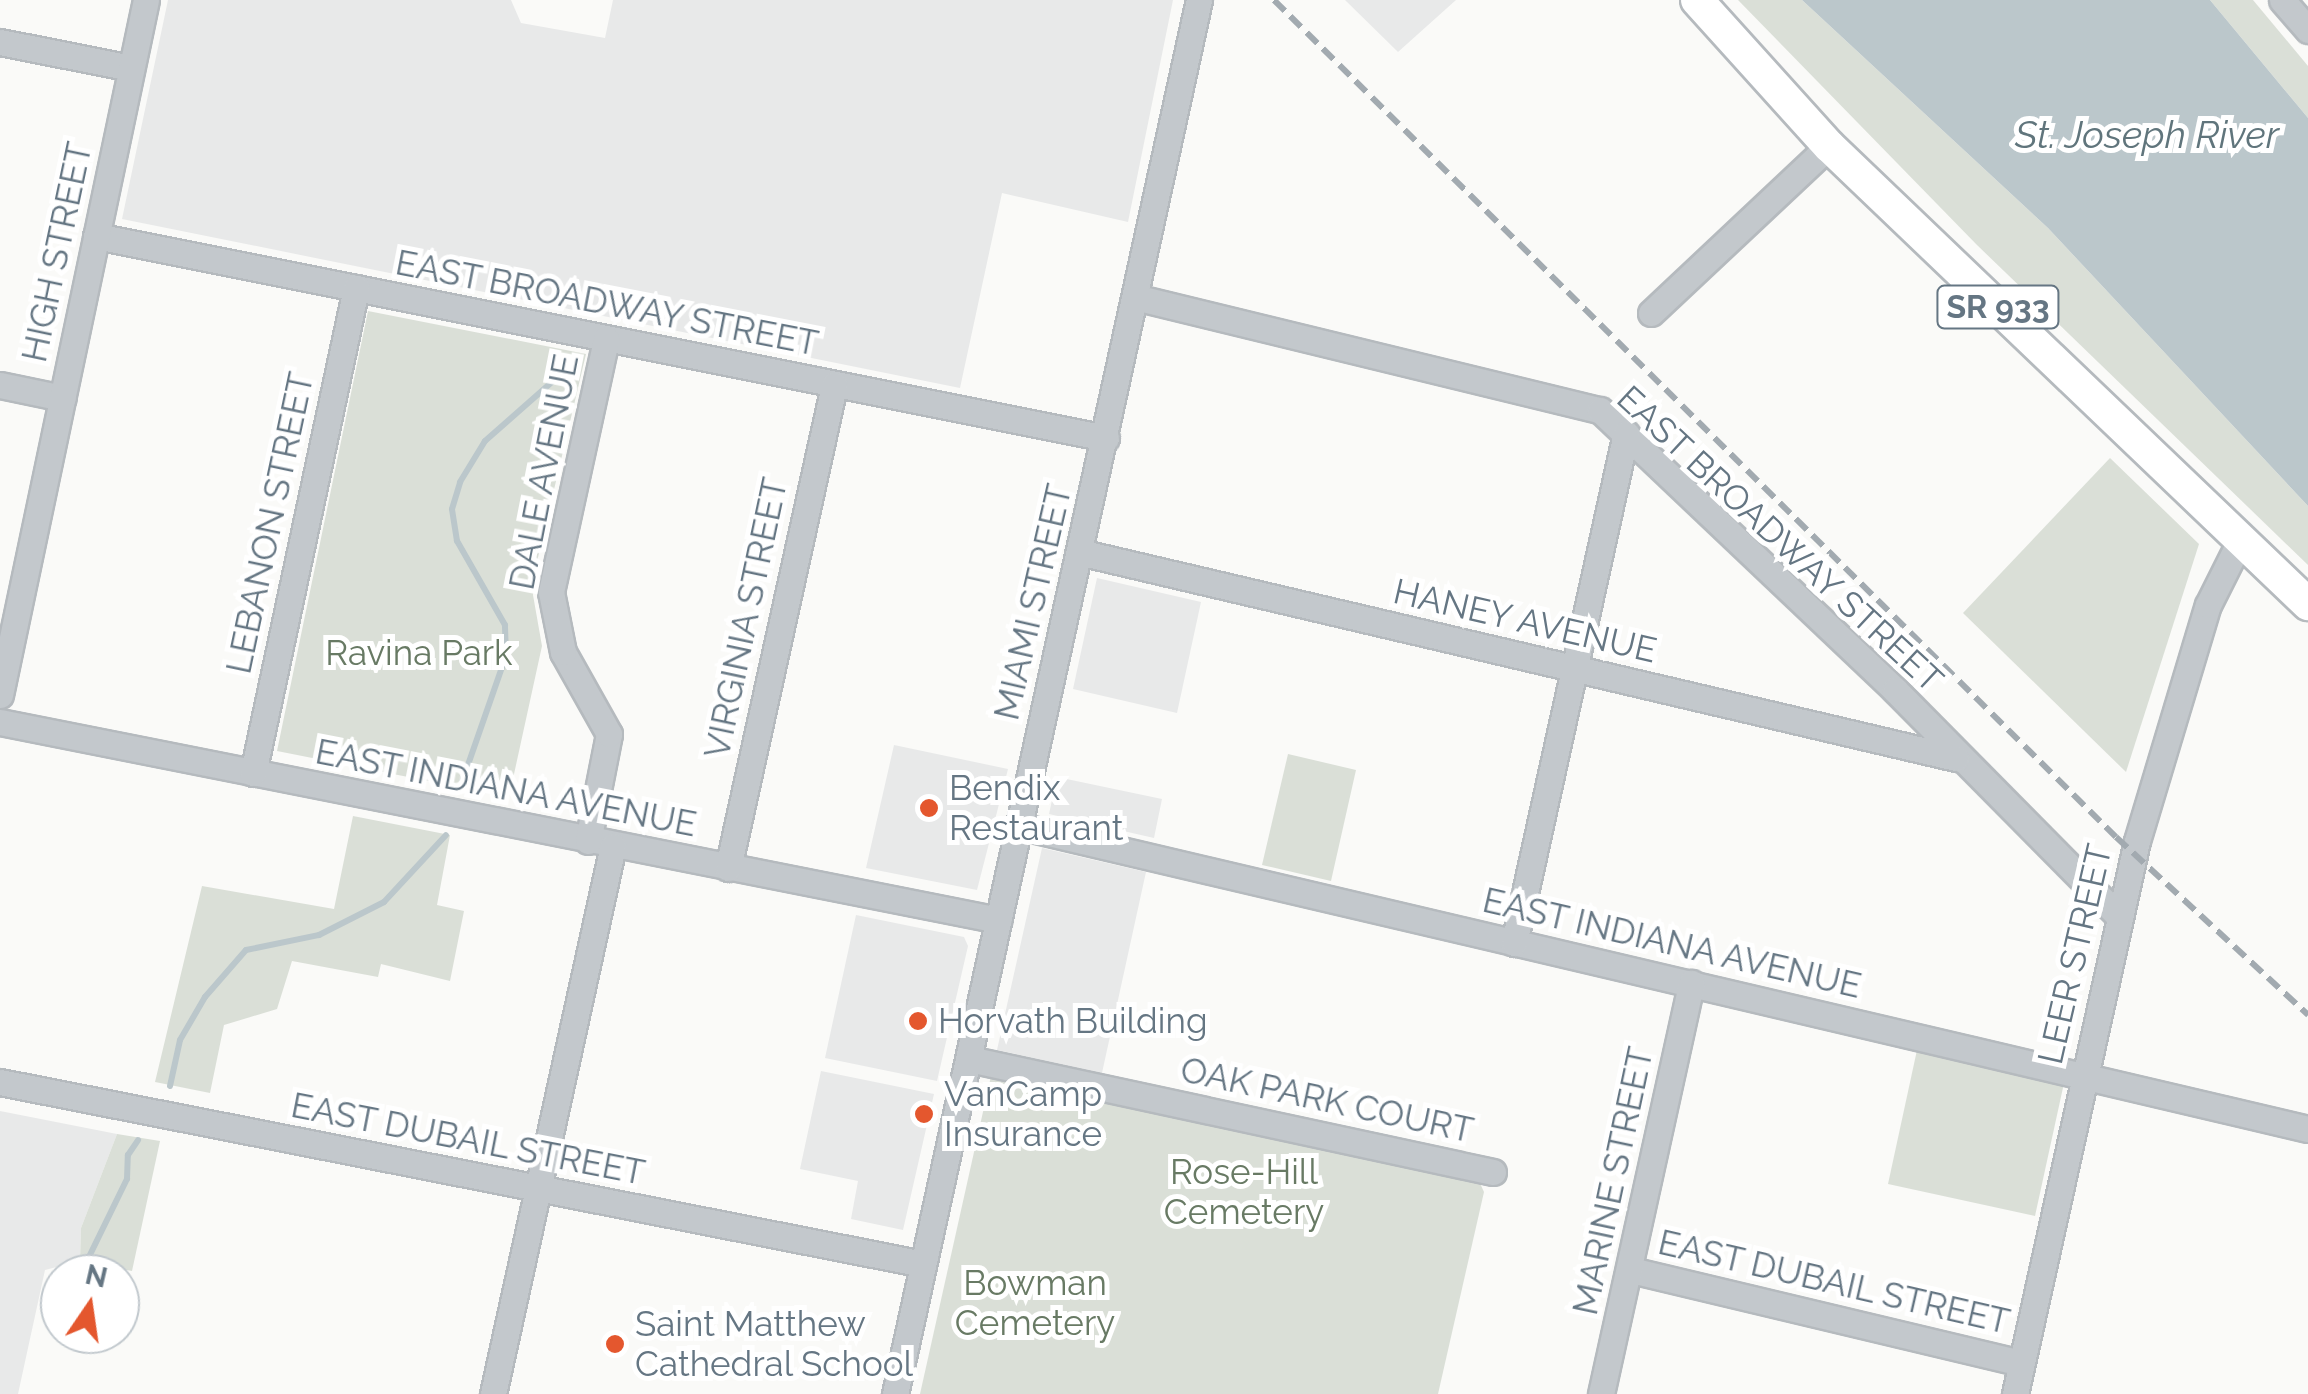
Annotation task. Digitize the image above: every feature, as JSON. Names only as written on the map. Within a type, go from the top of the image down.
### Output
[{"type":"main road","name":"SR 933","points":[[1697,0],[1829,146],[2308,604]]},
{"type":"street","name":"HIGH STREET","points":[[0,695],[146,0]]},
{"type":"street","name":"MIAMI STREET","points":[[895,1394],[1199,0]]},
{"type":"street","points":[[2282,0],[2308,30]]},
{"type":"street","points":[[0,42],[131,68]]},
{"type":"street","points":[[1651,313],[1829,146]]},
{"type":"street","name":"EAST BROADWAY STREET","points":[[96,236],[1106,438]]},
{"type":"street","name":"LEBANON STREET","points":[[253,773],[356,288]]},
{"type":"street","name":"EAST BROADWAY STREET","points":[[1135,297],[1600,410],[1896,690],[1956,758],[2120,916]]},
{"type":"street","name":"DALE AVENUE","points":[[492,1394],[538,1188],[600,843],[609,734],[562,652],[551,592],[606,339]]},
{"type":"street","name":"VIRGINIA STREET","points":[[728,868],[834,384]]},
{"type":"street","points":[[0,385],[63,398]]},
{"type":"street","points":[[1514,943],[1626,434]]},
{"type":"street","name":"LEER STREET","points":[[2016,1394],[2082,1076],[2120,916],[2208,605],[2240,540]]},
{"type":"street","name":"HANEY AVENUE","points":[[1079,552],[1956,758]]},
{"type":"street","name":"EAST INDIANA AVENUE","points":[[0,722],[1000,920]]},
{"type":"street","name":"EAST INDIANA AVENUE","points":[[1019,826],[2308,1129]]},
{"type":"street","name":"MARINE STREET","points":[[1601,1394],[1691,984]]},
{"type":"street","name":"OAK PARK COURT","points":[[969,1059],[1494,1172]]},
{"type":"street","name":"EAST DUBAIL STREET","points":[[0,1082],[923,1264]]},
{"type":"street","name":"EAST DUBAIL STREET","points":[[1631,1270],[2020,1363]]},
{"type":"shaded area","points":[[168,0],[511,0],[521,23],[605,38],[613,0],[1173,0],[1128,222],[1002,193],[960,388],[122,219]]},
{"type":"shaded area","points":[[1345,0],[1456,0],[1398,52]]},
{"type":"shaded area","points":[[1097,578],[1201,602],[1177,713],[1073,689]]},
{"type":"shaded area","points":[[894,745],[1008,769],[977,890],[866,868]]},
{"type":"shaded area","points":[[1057,777],[1162,799],[1154,838],[1049,814]]},
{"type":"shaded area","points":[[1042,848],[1146,872],[1102,1073],[997,1050]]},
{"type":"shaded area","points":[[856,915],[964,937],[968,946],[937,1081],[825,1058]]},
{"type":"shaded area","points":[[821,1071],[934,1094],[903,1230],[851,1219],[858,1181],[800,1169]]},
{"type":"shaded area","points":[[0,1111],[117,1134],[81,1228],[80,1254],[40,1254],[40,1293],[18,1394],[0,1394]]},
{"type":"green space","points":[[1738,0],[1802,0],[2048,228],[2308,506],[2308,565],[1977,245]]},
{"type":"green space","points":[[2210,0],[2253,0],[2308,66],[2308,118]]},
{"type":"green space","name":"Ravina Park","points":[[368,311],[586,354],[536,566],[533,595],[542,646],[509,797],[277,751]]},
{"type":"green space","points":[[2110,458],[2199,544],[2126,772],[1963,613]]},
{"type":"green space","points":[[1288,754],[1356,770],[1331,881],[1262,865]]},
{"type":"green space","points":[[353,816],[450,835],[437,905],[464,911],[450,981],[381,964],[378,977],[292,961],[277,1009],[224,1025],[210,1093],[155,1082],[202,886],[334,909]]},
{"type":"green space","points":[[1917,1050],[2064,1083],[2035,1216],[1888,1184]]},
{"type":"green space","points":[[991,1076],[1479,1181],[1484,1192],[1438,1394],[920,1394]]},
{"type":"green space","points":[[117,1134],[160,1141],[136,1254],[80,1254],[81,1228]]},
{"type":"water","name":"St. Joseph River","points":[[1802,0],[2210,0],[2308,118],[2308,506],[2048,228]]},
{"type":"waterway","points":[[462,782],[506,656],[505,625],[457,541],[452,509],[460,482],[485,441],[578,359]]},
{"type":"waterway","points":[[170,1086],[180,1040],[205,997],[246,950],[319,935],[384,902],[446,835]]},
{"type":"waterway","points":[[90,1254],[127,1179],[128,1155],[138,1140]]},
{"type":"railway","points":[[1274,0],[2116,837],[2308,1015]]},
{"type":"place","name":"Bendix Restaurant","points":[[929,808]]},
{"type":"place","name":"Horvath Building","points":[[918,1021]]},
{"type":"place","name":"VanCamp Insurance","points":[[924,1114]]},
{"type":"place","name":"Saint Matthew Cathedral School","points":[[615,1344]]},
{"type":"park label","name":"Rose-Hill Cemetery","points":[[1244,1192]]},
{"type":"park label","name":"Bowman Cemetery","points":[[1035,1303]]}]
